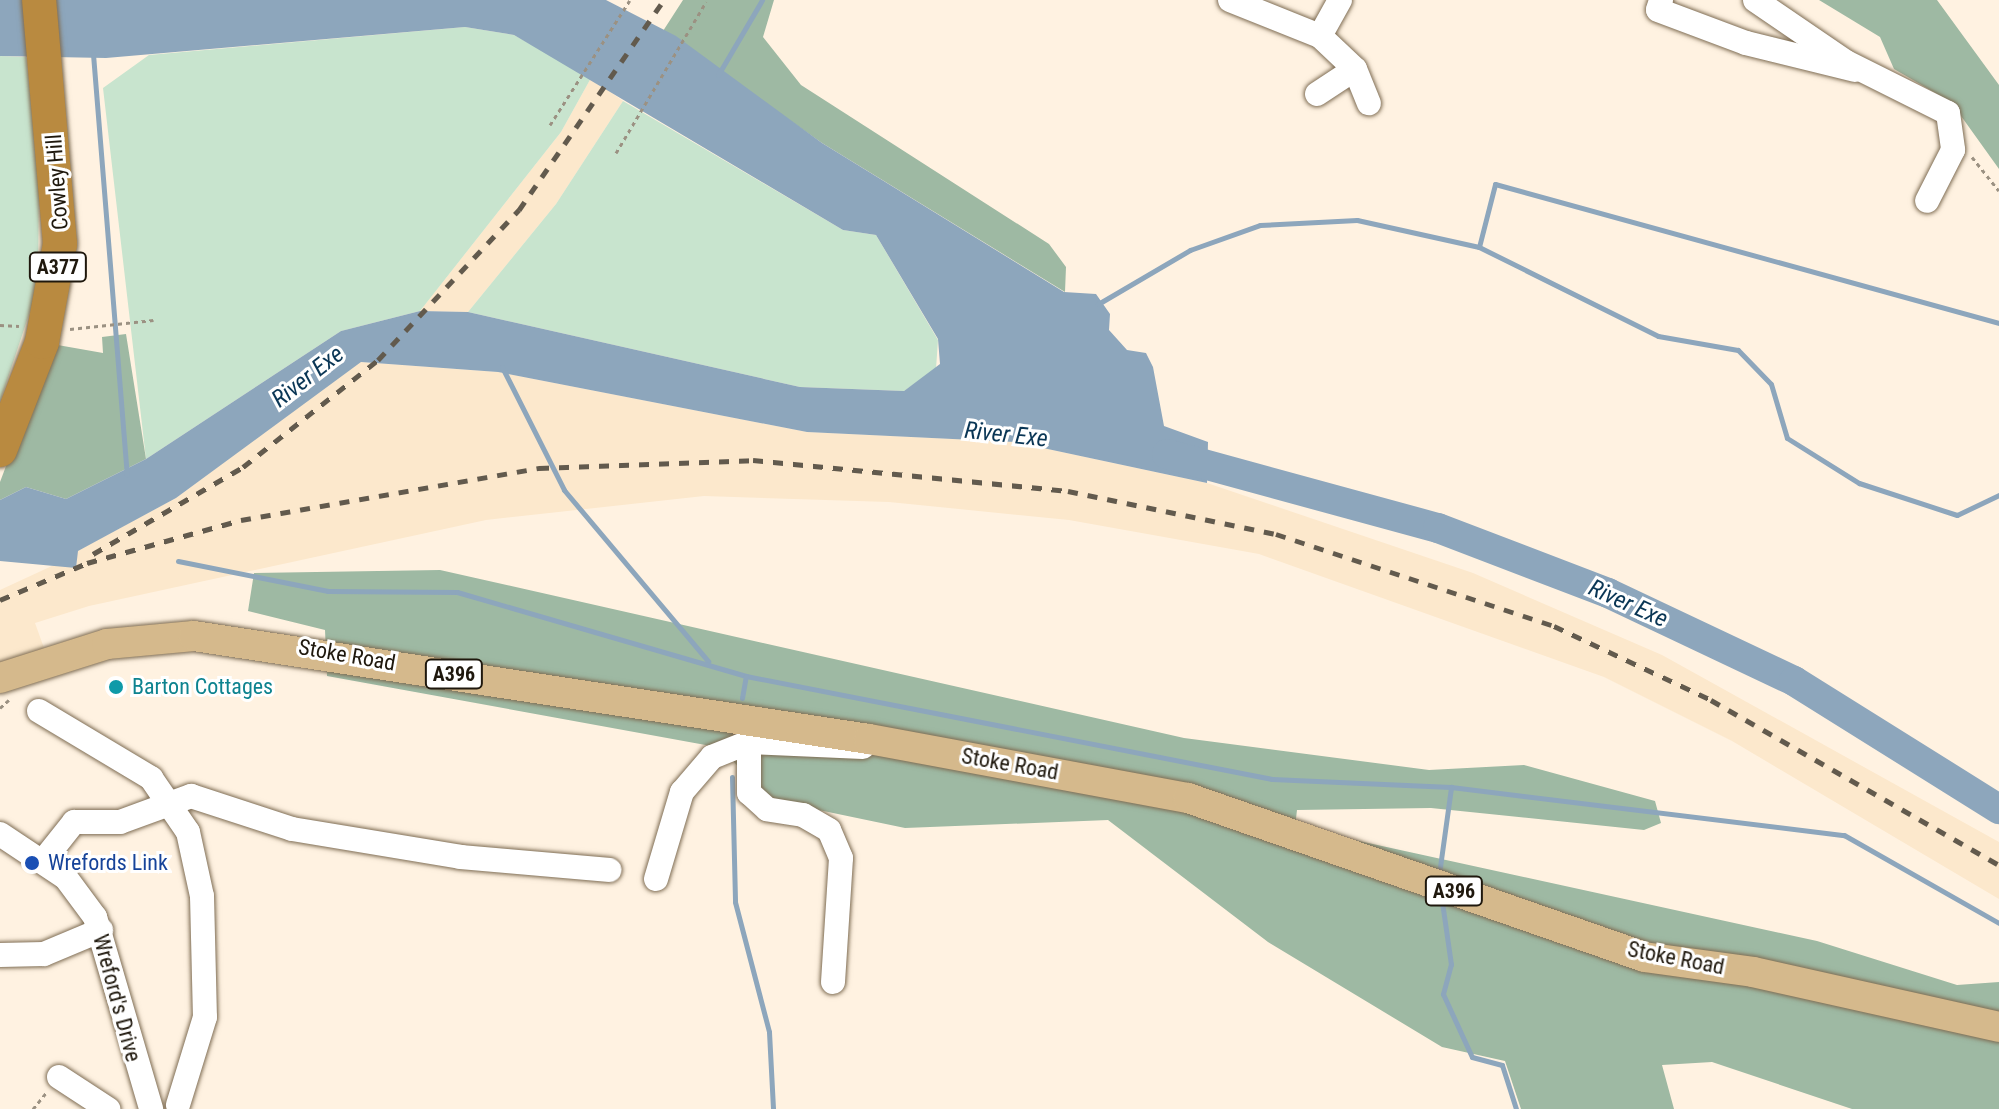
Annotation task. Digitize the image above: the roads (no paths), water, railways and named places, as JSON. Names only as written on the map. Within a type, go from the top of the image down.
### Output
[{"type":"highway","name":"Cowley Hill","points":[[0,450],[46,326],[61,223],[49,75],[39,0]]},
{"type":"main road","name":"Stoke Road","points":[[0,678],[107,644],[194,636],[869,739],[1188,798],[1644,957],[1753,972],[1999,1027]]},
{"type":"street","points":[[1230,0],[1320,36],[1355,69],[1369,103]]},
{"type":"street","points":[[1320,36],[1340,0]]},
{"type":"street","points":[[1661,0],[1658,10],[1746,43],[1821,68],[1861,71]]},
{"type":"street","points":[[1755,0],[1861,71],[1937,104],[1954,136],[1927,201]]},
{"type":"street","points":[[1317,94],[1355,69]]},
{"type":"street","points":[[39,711],[151,778],[169,800],[188,832],[208,956],[205,1017],[178,1105]]},
{"type":"street","points":[[656,879],[682,792],[712,757],[749,742],[858,751],[869,739]]},
{"type":"street","points":[[749,742],[749,793],[767,809],[803,815],[829,830],[841,858],[833,982]]},
{"type":"street","points":[[43,861],[74,822],[120,822],[169,800],[191,796],[292,829],[461,857],[609,870]]},
{"type":"street","name":"Wreford's Drive","points":[[0,834],[43,861],[78,893],[101,930],[151,1109]]},
{"type":"street","points":[[0,955],[44,954],[101,930]]},
{"type":"street","points":[[59,1077],[108,1109]]},
{"type":"water","points":[[0,0],[606,0],[676,36],[822,143],[1064,292],[1096,294],[1110,314],[1109,330],[1127,350],[1146,353],[1153,367],[1164,426],[1208,442],[1207,483],[1015,442],[807,432],[498,372],[361,362],[176,498],[78,551],[76,568],[0,561],[0,500],[26,487],[66,499],[146,459],[341,331],[420,311],[468,312],[800,387],[904,391],[940,364],[938,339],[876,235],[843,230],[514,35],[465,27],[106,58],[0,56]]},
{"type":"waterway","points":[[718,75],[762,0]]},
{"type":"waterway","points":[[93,54],[127,475]]},
{"type":"waterway","points":[[1479,247],[1495,184],[1999,323]]},
{"type":"waterway","points":[[1098,304],[1190,250],[1260,225],[1357,220],[1479,247],[1658,336],[1738,350],[1771,384],[1787,438],[1859,483],[1957,515],[1999,495]]},
{"type":"waterway","points":[[502,367],[564,490],[708,661]]},
{"type":"waterway","name":"River Exe","points":[[1167,454],[1438,528],[1608,593],[1794,681],[1999,809]]},
{"type":"waterway","points":[[178,561],[328,591],[457,592],[746,676],[1272,779],[1451,787],[1844,835],[1999,923]]},
{"type":"waterway","points":[[742,698],[746,676]]},
{"type":"waterway","points":[[732,777],[735,902],[769,1032],[773,1109]]},
{"type":"waterway","points":[[1439,874],[1451,787]]},
{"type":"waterway","points":[[1441,895],[1451,964],[1443,994],[1472,1057],[1502,1065],[1516,1109]]},
{"type":"railway","points":[[93,554],[243,467],[378,360],[519,210],[664,0]]},
{"type":"railway","points":[[0,600],[87,563],[241,520],[539,468],[753,460],[1068,491],[1276,534],[1554,626],[1711,700],[1999,865]]},
{"type":"place","name":"Barton Cottages","points":[[116,687]]},
{"type":"place","name":"Wrefords Link","points":[[32,863]]}]
